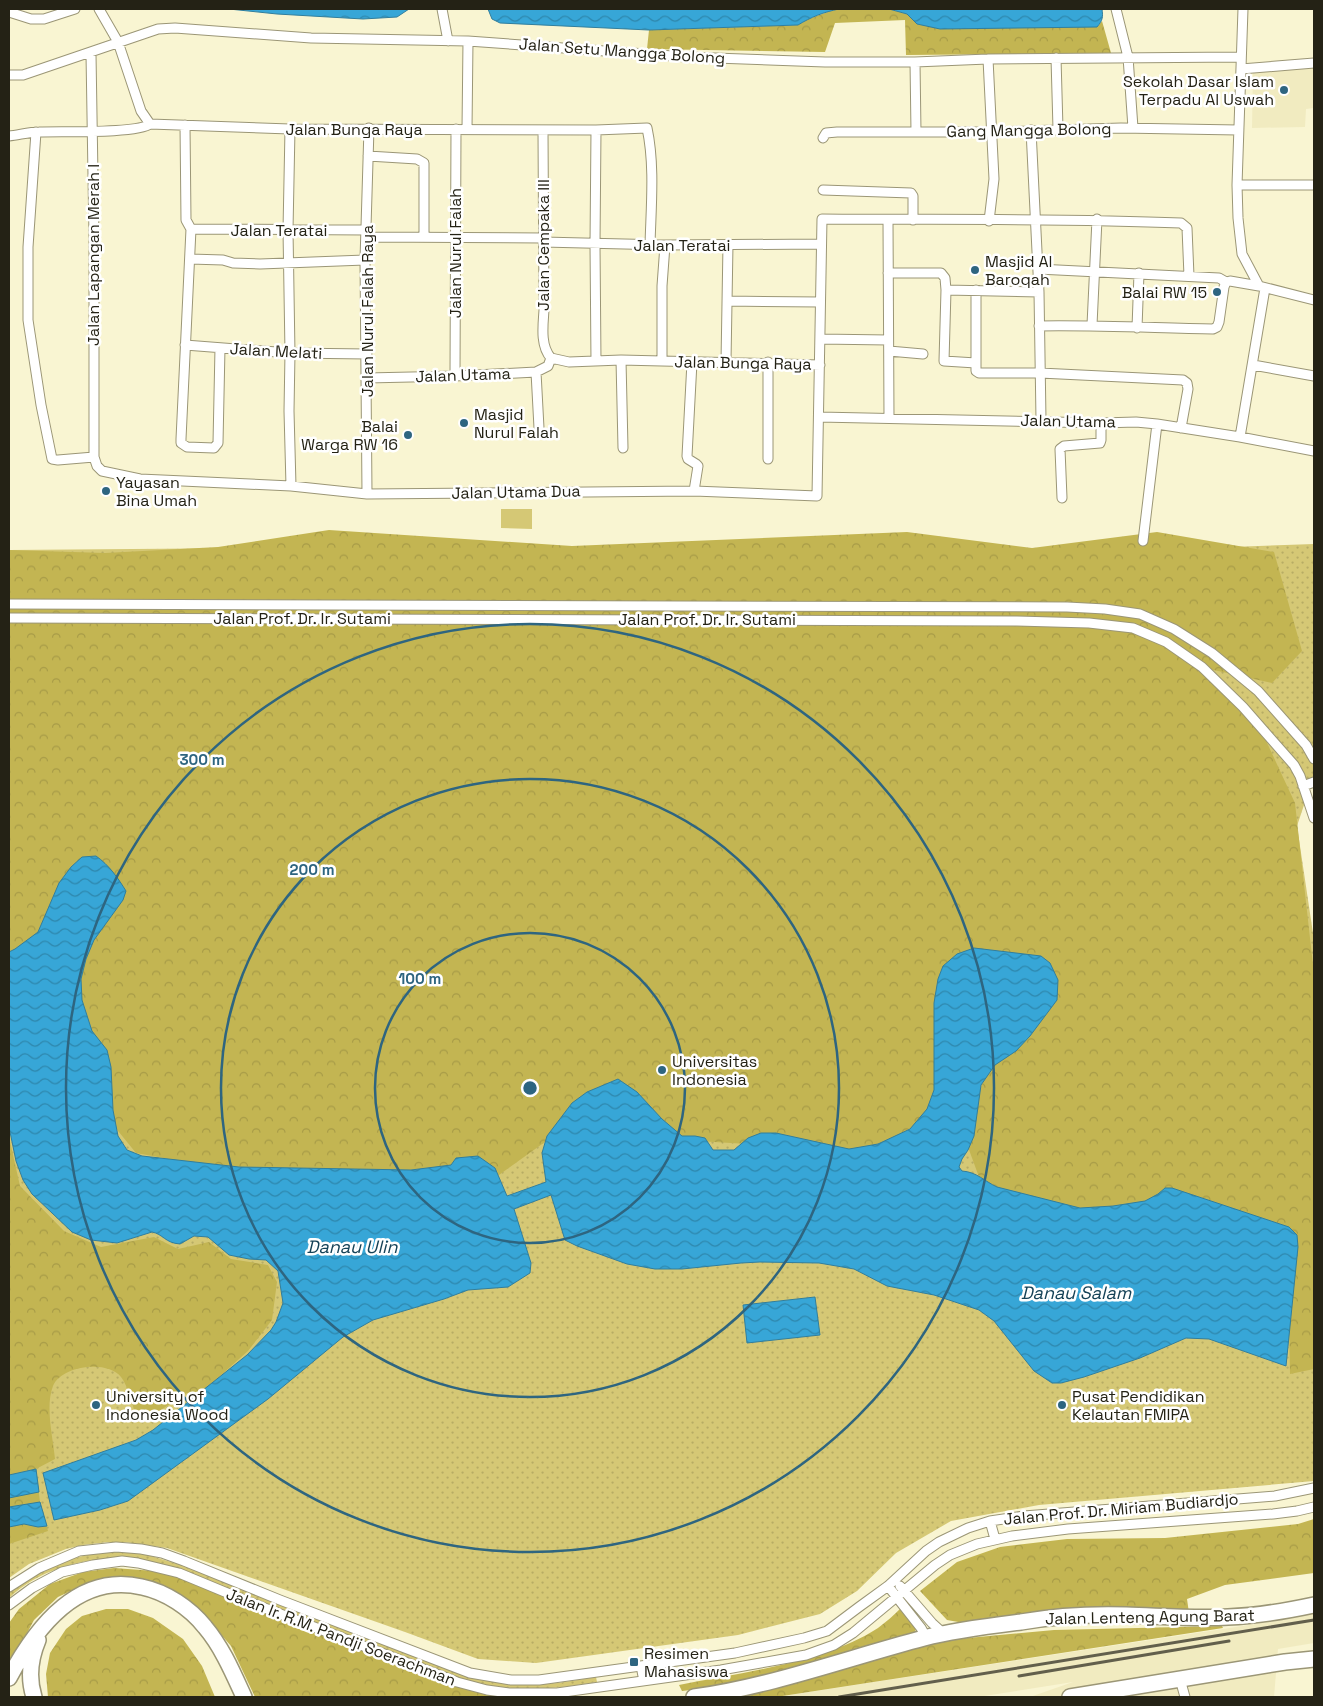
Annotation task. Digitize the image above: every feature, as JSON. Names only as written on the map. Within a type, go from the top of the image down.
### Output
[{"type":"main road","points":[[9,1678],[26,1648],[51,1617],[72,1599],[98,1588],[126,1584],[154,1590],[190,1612],[206,1628],[219,1646],[244,1697]]},
{"type":"main road","name":"Jalan Lenteng Agung Barat","points":[[694,1697],[716,1694],[784,1678],[926,1637],[1024,1621],[1065,1617],[1125,1615],[1198,1618],[1228,1617],[1264,1615],[1314,1605]]},
{"type":"main road","points":[[34,1697],[31,1680],[31,1659],[39,1638],[51,1617]]},
{"type":"main road","points":[[1070,1697],[1314,1659]]},
{"type":"street","points":[[9,12],[31,19],[44,19],[75,9]]},
{"type":"street","points":[[99,9],[118,42],[141,112],[150,124]]},
{"type":"street","points":[[442,9],[448,41]]},
{"type":"street","points":[[1116,9],[1128,58],[1133,128]]},
{"type":"street","points":[[1240,437],[1253,365],[1262,287],[1242,254],[1238,218],[1238,130],[1243,9]]},
{"type":"street","name":"Jalan Setu Mangga Bolong","points":[[9,75],[23,75],[91,54],[118,42],[158,29],[174,28],[311,38],[468,41],[687,57],[825,62],[1240,57]]},
{"type":"street","points":[[467,129],[468,41]]},
{"type":"street","name":"Jalan Lapangan Merah I","points":[[91,54],[94,457]]},
{"type":"street","points":[[1056,58],[1058,129]]},
{"type":"street","points":[[988,59],[994,179],[989,221]]},
{"type":"street","points":[[915,62],[916,132]]},
{"type":"street","points":[[1241,69],[1314,63]]},
{"type":"street","name":"Jalan Bunga Raya","points":[[9,136],[36,132],[142,128],[150,124],[290,129],[596,130],[647,128],[650,148],[650,245]]},
{"type":"street","points":[[185,125],[186,220],[191,229],[181,443],[187,447],[214,448],[218,444],[220,348]]},
{"type":"street","name":"Jalan Nurul Falah Raya","points":[[367,494],[365,260],[369,128]]},
{"type":"street","name":"Gang Mangga Bolong","points":[[823,138],[824,135],[830,132],[993,132],[1133,128],[1238,130]]},
{"type":"street","points":[[290,129],[288,262],[291,486]]},
{"type":"street","name":"Jalan Nurul Falah","points":[[455,376],[456,129]]},
{"type":"street","name":"Jalan Cempaka III","points":[[543,130],[543,338],[551,358]]},
{"type":"street","points":[[596,130],[594,244],[596,361]]},
{"type":"street","points":[[1031,130],[1039,292],[1041,420]]},
{"type":"street","points":[[36,132],[28,247],[28,320],[41,406],[52,459],[94,457]]},
{"type":"street","points":[[368,156],[417,159],[424,163],[424,236]]},
{"type":"street","points":[[1237,185],[1314,185]]},
{"type":"street","points":[[823,190],[911,194],[913,196],[913,220]]},
{"type":"street","name":"Jalan Bunga Raya","points":[[551,358],[569,362],[621,360],[768,362],[820,365],[822,219],[888,220]]},
{"type":"street","points":[[889,417],[888,220],[1098,220],[1181,223],[1187,228],[1189,276]]},
{"type":"street","points":[[1092,325],[1098,220]]},
{"type":"street","name":"Jalan Teratai","points":[[191,229],[288,230],[543,240],[594,244],[821,244]]},
{"type":"street","points":[[726,362],[728,244]]},
{"type":"street","points":[[662,361],[662,286],[665,245]]},
{"type":"street","points":[[190,259],[223,260],[233,264],[365,260]]},
{"type":"street","points":[[1038,269],[1219,278],[1226,282],[1230,281],[1262,287],[1314,300]]},
{"type":"street","points":[[888,273],[941,273],[945,278],[946,290],[944,361],[976,363]]},
{"type":"street","points":[[1137,328],[1139,273]]},
{"type":"street","points":[[1039,326],[1092,325],[1137,328],[1213,329],[1217,327],[1219,322],[1226,282]]},
{"type":"street","points":[[946,290],[1039,292]]},
{"type":"street","points":[[976,290],[976,371],[979,373],[1040,373],[1184,380],[1188,389],[1181,428]]},
{"type":"street","points":[[727,300],[820,302]]},
{"type":"street","points":[[820,339],[888,340]]},
{"type":"street","name":"Jalan Melati","points":[[185,345],[290,353],[366,354]]},
{"type":"street","points":[[888,351],[923,354]]},
{"type":"street","points":[[539,428],[536,372],[548,366],[551,358]]},
{"type":"street","points":[[621,360],[623,448]]},
{"type":"street","points":[[692,362],[687,456],[688,459],[698,466],[694,491]]},
{"type":"street","points":[[768,362],[768,459]]},
{"type":"street","name":"Jalan Utama Dua","points":[[94,457],[97,466],[102,471],[140,479],[291,486],[367,494],[694,491],[818,496],[820,365]]},
{"type":"street","points":[[1253,365],[1314,376]]},
{"type":"street","name":"Jalan Utama","points":[[367,378],[536,372]]},
{"type":"street","name":"Jalan Utama","points":[[819,416],[1041,420],[1101,423],[1136,422],[1240,437],[1314,451]]},
{"type":"street","points":[[1062,498],[1060,449],[1064,446],[1100,443],[1101,423]]},
{"type":"street","points":[[1143,541],[1157,424]]},
{"type":"street","name":"Jalan Prof. Dr. Ir. Sutami","points":[[9,604],[676,604],[1105,608],[1140,614],[1174,629],[1212,653],[1258,690],[1306,744],[1314,759]]},
{"type":"street","name":"Jalan Prof. Dr. Ir. Sutami","points":[[9,618],[1007,621],[1089,623],[1133,628],[1166,642],[1202,667],[1243,707],[1294,765],[1304,786],[1314,818]]},
{"type":"street","points":[[1304,786],[1314,782]]},
{"type":"street","name":"Jalan Prof. Dr. Miriam Budiardjo","points":[[888,1586],[926,1551],[939,1542],[968,1528],[990,1521],[1024,1516],[1275,1496],[1314,1488]]},
{"type":"street","name":"Jalan Prof. Dr. Miriam Budiardjo","points":[[903,1590],[950,1555],[977,1544],[996,1539],[1068,1529],[1273,1514],[1314,1507]]},
{"type":"street","points":[[990,1521],[996,1539]]},
{"type":"street","name":"Jalan Ir. R.M. Pandji Soerachman","points":[[9,1586],[39,1568],[79,1551],[116,1547],[141,1549],[162,1553],[184,1561],[470,1673],[511,1680],[539,1680],[735,1653],[804,1638],[827,1631],[888,1586]]},
{"type":"street","name":"Jalan Ir. R.M. Pandji Soerachman","points":[[9,1605],[32,1588],[62,1572],[122,1561],[138,1563],[179,1572],[249,1602],[445,1678],[487,1690],[509,1693],[558,1693],[721,1670],[806,1655],[834,1645],[853,1633],[896,1598],[903,1590]]},
{"type":"street","points":[[895,1580],[944,1634]]},
{"type":"street","points":[[888,1586],[926,1637]]},
{"type":"street","points":[[640,1666],[643,1681]]},
{"type":"street","points":[[1180,1679],[1185,1697]]},
{"type":"shaded area","name":"Sekolah Dasar Islam Terpadu Al Uswah","points":[[1314,65],[1314,108],[1306,109],[1305,127],[1252,128],[1253,72]]},
{"type":"shaded area","points":[[501,509],[532,509],[532,529],[501,528]]},
{"type":"shaded area","name":"Universitas Indonesia","points":[[1314,544],[1314,775],[1297,826],[1314,940],[1314,1481],[1039,1505],[951,1521],[896,1553],[857,1591],[820,1614],[738,1635],[536,1663],[478,1659],[167,1548],[125,1542],[83,1545],[66,1549],[29,1564],[9,1578],[9,550],[391,547],[1147,550]]},
{"type":"shaded area","points":[[120,1551],[148,1555],[187,1567],[458,1673],[531,1684],[558,1683],[596,1677],[597,1682],[564,1687],[518,1689],[469,1682],[119,1558],[89,1561],[46,1573],[21,1588],[9,1598],[10,1591],[36,1574],[62,1562],[104,1552]]},
{"type":"shaded area","points":[[1314,1613],[1314,1643],[1278,1649],[1274,1697],[1030,1697],[1073,1682],[978,1697],[776,1697],[1289,1619]]},
{"type":"green space","points":[[836,9],[889,9],[907,14],[917,24],[1097,27],[1102,21],[1111,53],[906,55],[905,20],[835,23],[825,52],[647,49],[649,30],[798,25],[808,19]]},
{"type":"green space","points":[[329,530],[572,546],[907,532],[1032,548],[1157,532],[1274,552],[1302,651],[1272,683],[1209,669],[1255,717],[1295,803],[1314,974],[1314,1369],[1290,1374],[1287,1239],[990,1207],[961,1128],[1036,973],[922,1122],[868,1151],[681,1140],[570,1124],[499,1175],[306,1184],[136,1153],[9,997],[9,550],[105,553],[218,547]]},
{"type":"green space","points":[[9,1137],[20,1186],[64,1231],[101,1247],[154,1237],[178,1249],[209,1242],[231,1259],[268,1265],[277,1282],[272,1320],[248,1351],[201,1393],[187,1393],[150,1417],[136,1417],[126,1385],[121,1377],[106,1368],[86,1367],[75,1369],[58,1379],[53,1386],[50,1403],[50,1422],[55,1459],[36,1469],[40,1502],[48,1531],[9,1544]]},
{"type":"green space","points":[[1314,1519],[1314,1573],[1225,1585],[1187,1599],[1189,1613],[964,1623],[947,1620],[920,1591],[957,1562],[1000,1547],[1067,1539],[1165,1538],[1298,1524]]},
{"type":"green space","points":[[114,1568],[155,1571],[192,1580],[441,1679],[499,1697],[255,1697],[231,1646],[198,1608],[159,1586],[124,1580],[88,1583],[58,1597],[34,1620],[9,1667],[9,1623],[19,1609],[50,1584],[83,1572]]},
{"type":"green space","points":[[901,1608],[916,1626],[915,1634],[727,1686],[682,1691],[679,1685],[782,1665],[833,1650],[857,1640],[878,1628]]},
{"type":"green space","points":[[106,1609],[128,1609],[153,1618],[183,1639],[202,1666],[215,1697],[48,1697],[46,1674],[50,1653],[66,1629],[82,1616]]},
{"type":"green space","points":[[1222,1626],[1223,1628],[776,1697],[745,1697],[855,1660],[947,1640],[1054,1630]]},
{"type":"water","points":[[229,9],[409,9],[397,17],[363,19]]},
{"type":"water","points":[[488,9],[839,9],[818,15],[798,25],[649,30],[500,23],[492,19]]},
{"type":"water","points":[[889,9],[1102,9],[1102,16],[1097,27],[940,29],[917,24],[907,14]]},
{"type":"water","points":[[96,856],[113,872],[126,891],[123,900],[94,940],[86,959],[81,979],[82,1000],[92,1031],[107,1050],[111,1067],[113,1110],[118,1136],[127,1150],[142,1156],[239,1167],[411,1170],[451,1165],[456,1158],[478,1156],[495,1168],[507,1196],[546,1182],[542,1153],[547,1136],[572,1103],[587,1092],[618,1079],[637,1092],[662,1119],[682,1136],[705,1138],[713,1150],[734,1150],[748,1138],[761,1133],[776,1133],[849,1149],[878,1144],[910,1129],[927,1109],[934,1090],[934,1003],[938,979],[943,966],[957,954],[974,948],[1041,956],[1050,963],[1058,980],[1057,1000],[1030,1036],[1016,1051],[995,1065],[981,1085],[974,1136],[959,1167],[962,1171],[976,1175],[997,1187],[1080,1208],[1113,1206],[1145,1201],[1165,1188],[1172,1188],[1289,1227],[1297,1235],[1298,1247],[1286,1366],[1209,1339],[1186,1338],[1140,1358],[1084,1377],[1061,1383],[1052,1383],[1034,1371],[994,1321],[979,1310],[934,1295],[887,1286],[854,1269],[819,1263],[760,1262],[682,1269],[655,1269],[627,1264],[565,1240],[551,1195],[514,1209],[531,1263],[530,1273],[508,1287],[468,1290],[373,1320],[343,1337],[268,1399],[128,1501],[100,1510],[54,1520],[43,1473],[136,1440],[153,1430],[247,1355],[271,1330],[283,1303],[278,1271],[266,1260],[229,1255],[208,1237],[194,1236],[180,1244],[171,1242],[152,1232],[117,1243],[91,1240],[72,1232],[32,1194],[23,1180],[16,1161],[9,1127],[9,952],[38,932],[59,883],[71,867],[82,857]]},
{"type":"water","points":[[815,1297],[820,1335],[747,1343],[743,1305]]},
{"type":"water","points":[[36,1469],[39,1492],[9,1498],[9,1475]]},
{"type":"water","points":[[40,1502],[47,1526],[38,1527],[24,1524],[9,1527],[9,1507]]},
{"type":"railway","points":[[839,1697],[1314,1620]]},
{"type":"railway","points":[[1019,1676],[1229,1641]]},
{"type":"place","name":"Sekolah Dasar Islam Terpadu Al Uswah","points":[[1284,90]]},
{"type":"place","name":"Masjid Al Baroqah","points":[[975,270]]},
{"type":"place","name":"Balai RW 15","points":[[1217,292]]},
{"type":"place","name":"Masjid Nurul Falah","points":[[464,423]]},
{"type":"place","name":"Balai Warga RW 16","points":[[408,435]]},
{"type":"place","name":"Yayasan Bina Umah","points":[[106,491]]},
{"type":"place","name":"Universitas Indonesia","points":[[662,1070]]},
{"type":"place","name":"University of Indonesia Wood","points":[[96,1405]]},
{"type":"place","name":"Pusat Pendidikan Kelautan FMIPA","points":[[1062,1405]]},
{"type":"place","name":"Resimen Mahasiswa","points":[[634,1662]]},
{"type":"water label","name":"Danau Ulin","points":[[352,1246]]},
{"type":"water label","name":"Danau Salam","points":[[1076,1292]]}]
